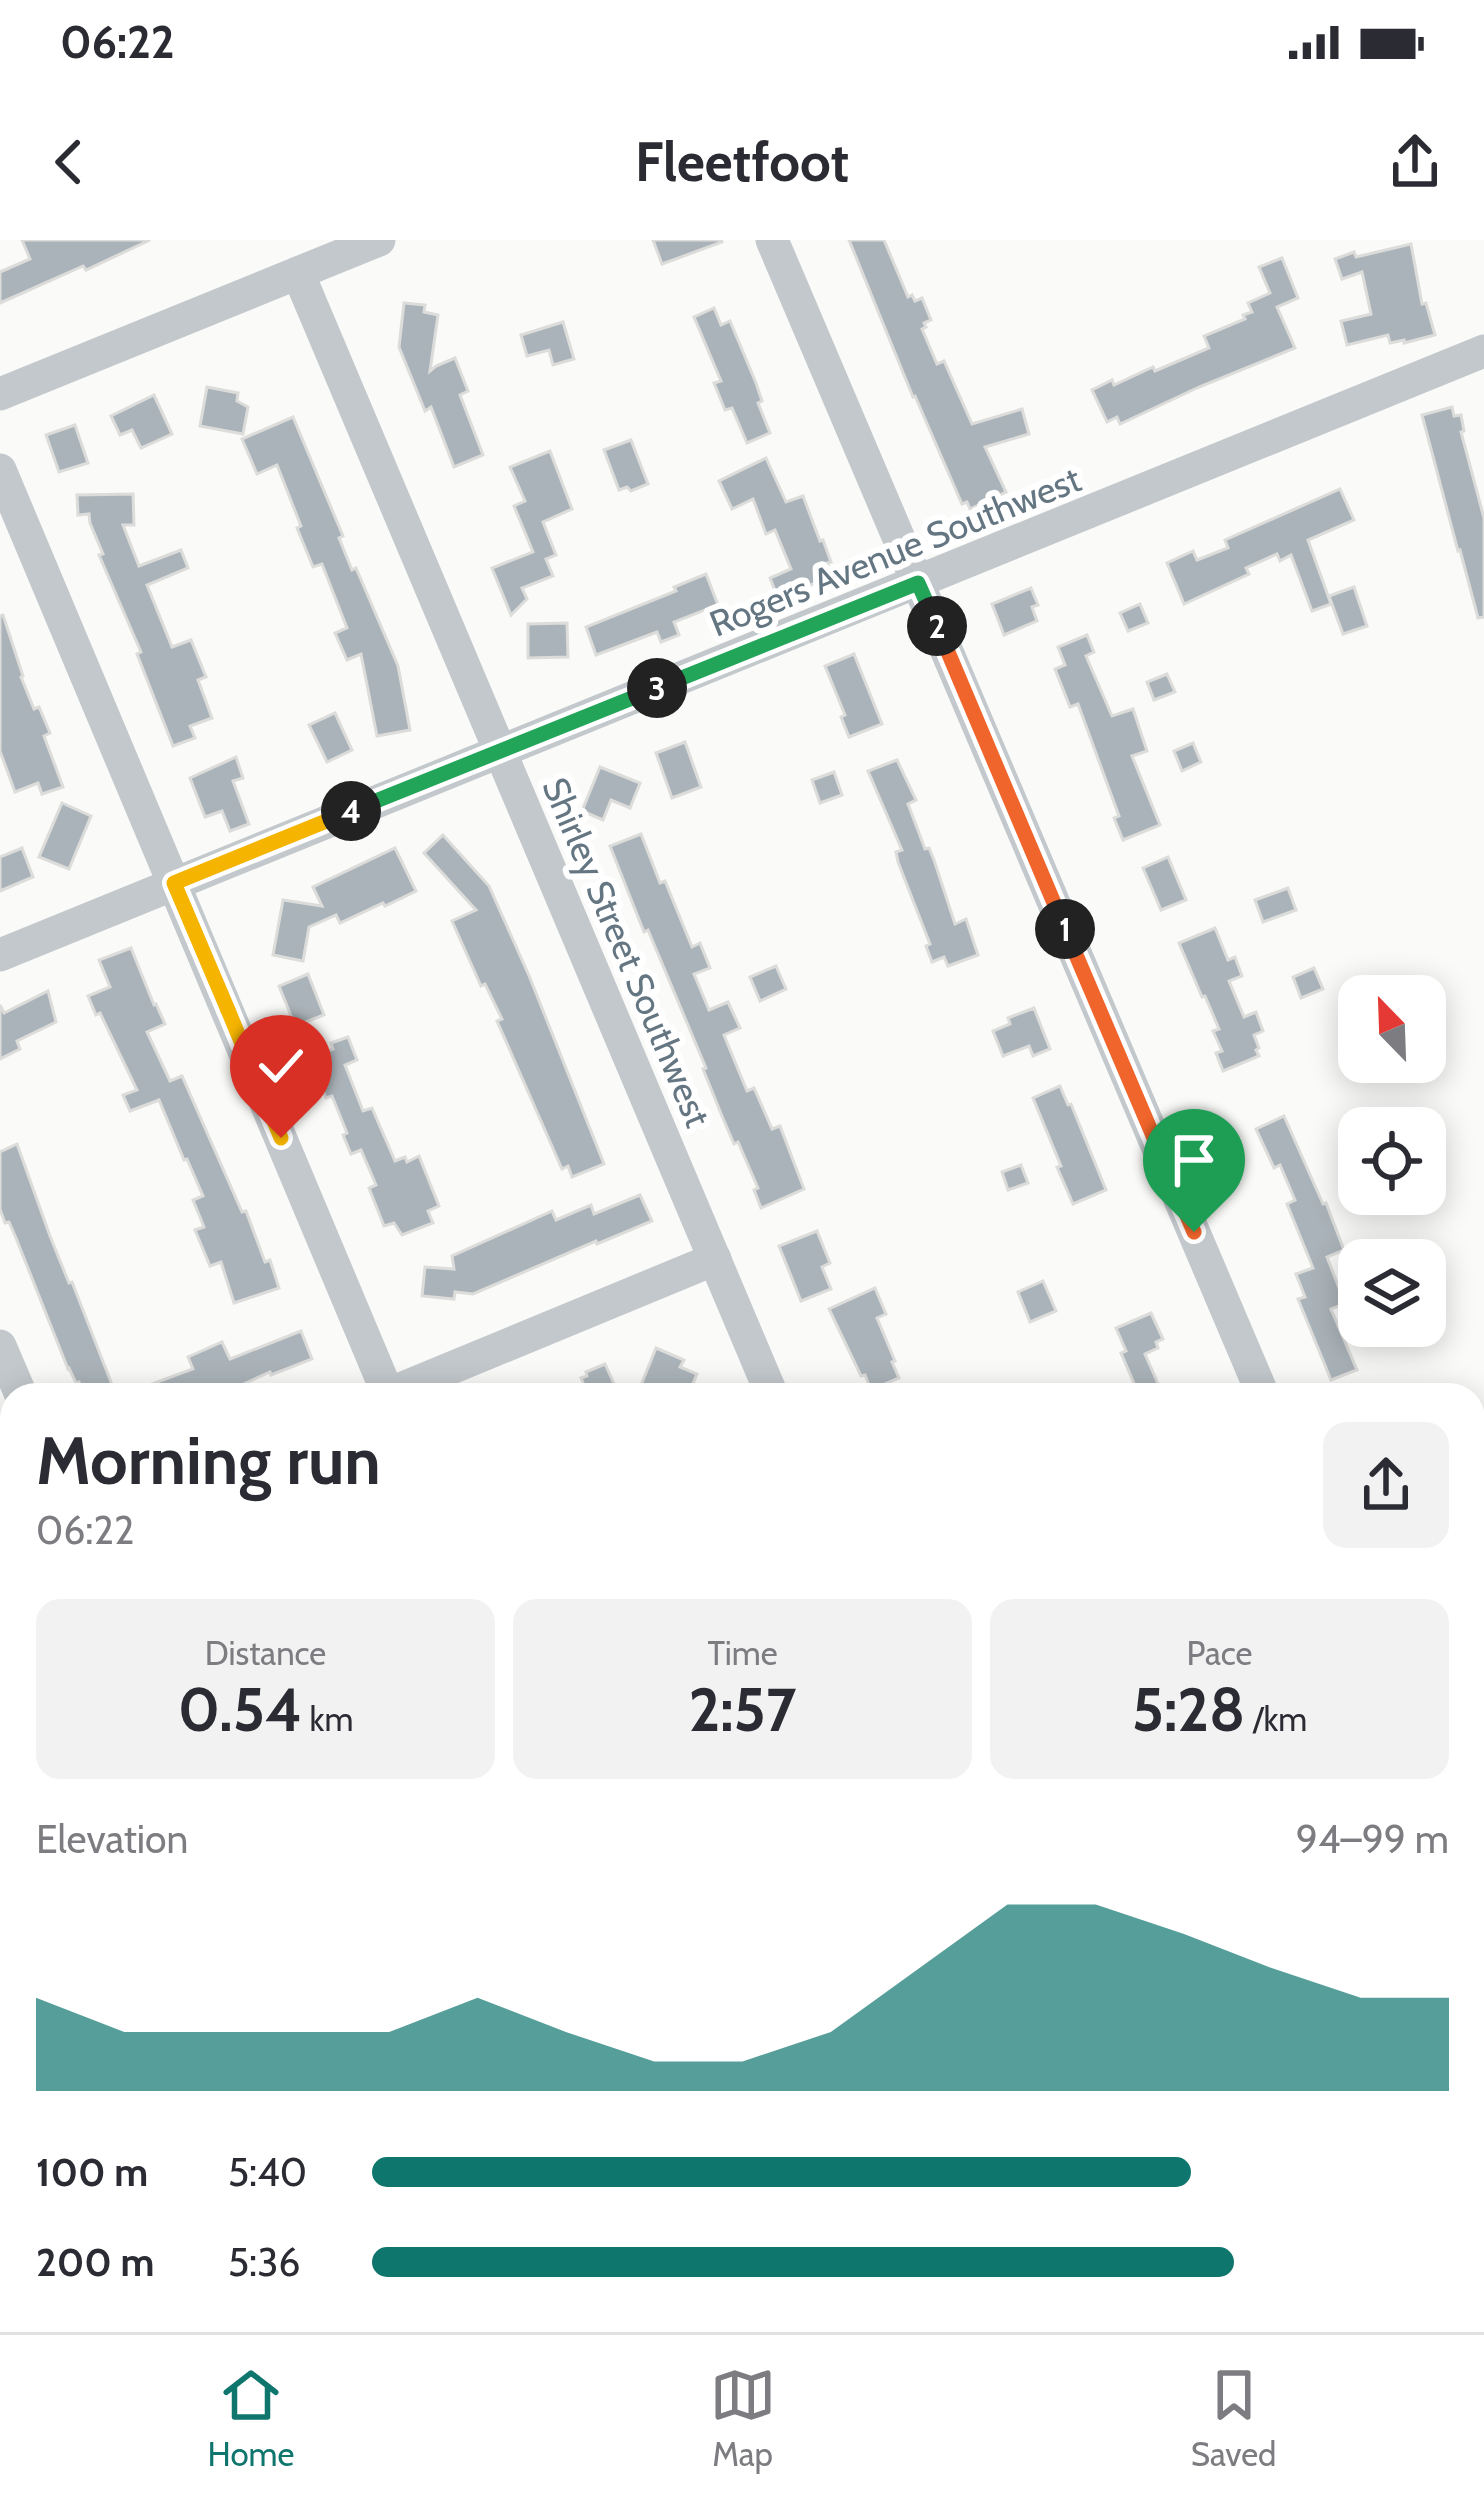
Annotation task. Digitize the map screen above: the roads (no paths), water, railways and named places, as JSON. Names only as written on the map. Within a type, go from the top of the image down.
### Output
[{"type":"street","points":[[0,394],[379,240]]},
{"type":"street","points":[[772,240],[1258,1383]]},
{"type":"street","name":"Shirley Street Southwest","points":[[298,273],[767,1383]]},
{"type":"street","name":"Rogers Avenue Southwest","points":[[0,955],[1484,351]]},
{"type":"street","points":[[0,470],[382,1383]]},
{"type":"street","points":[[416,1383],[715,1259]]},
{"type":"street","points":[[0,1346],[16,1383]]}]
